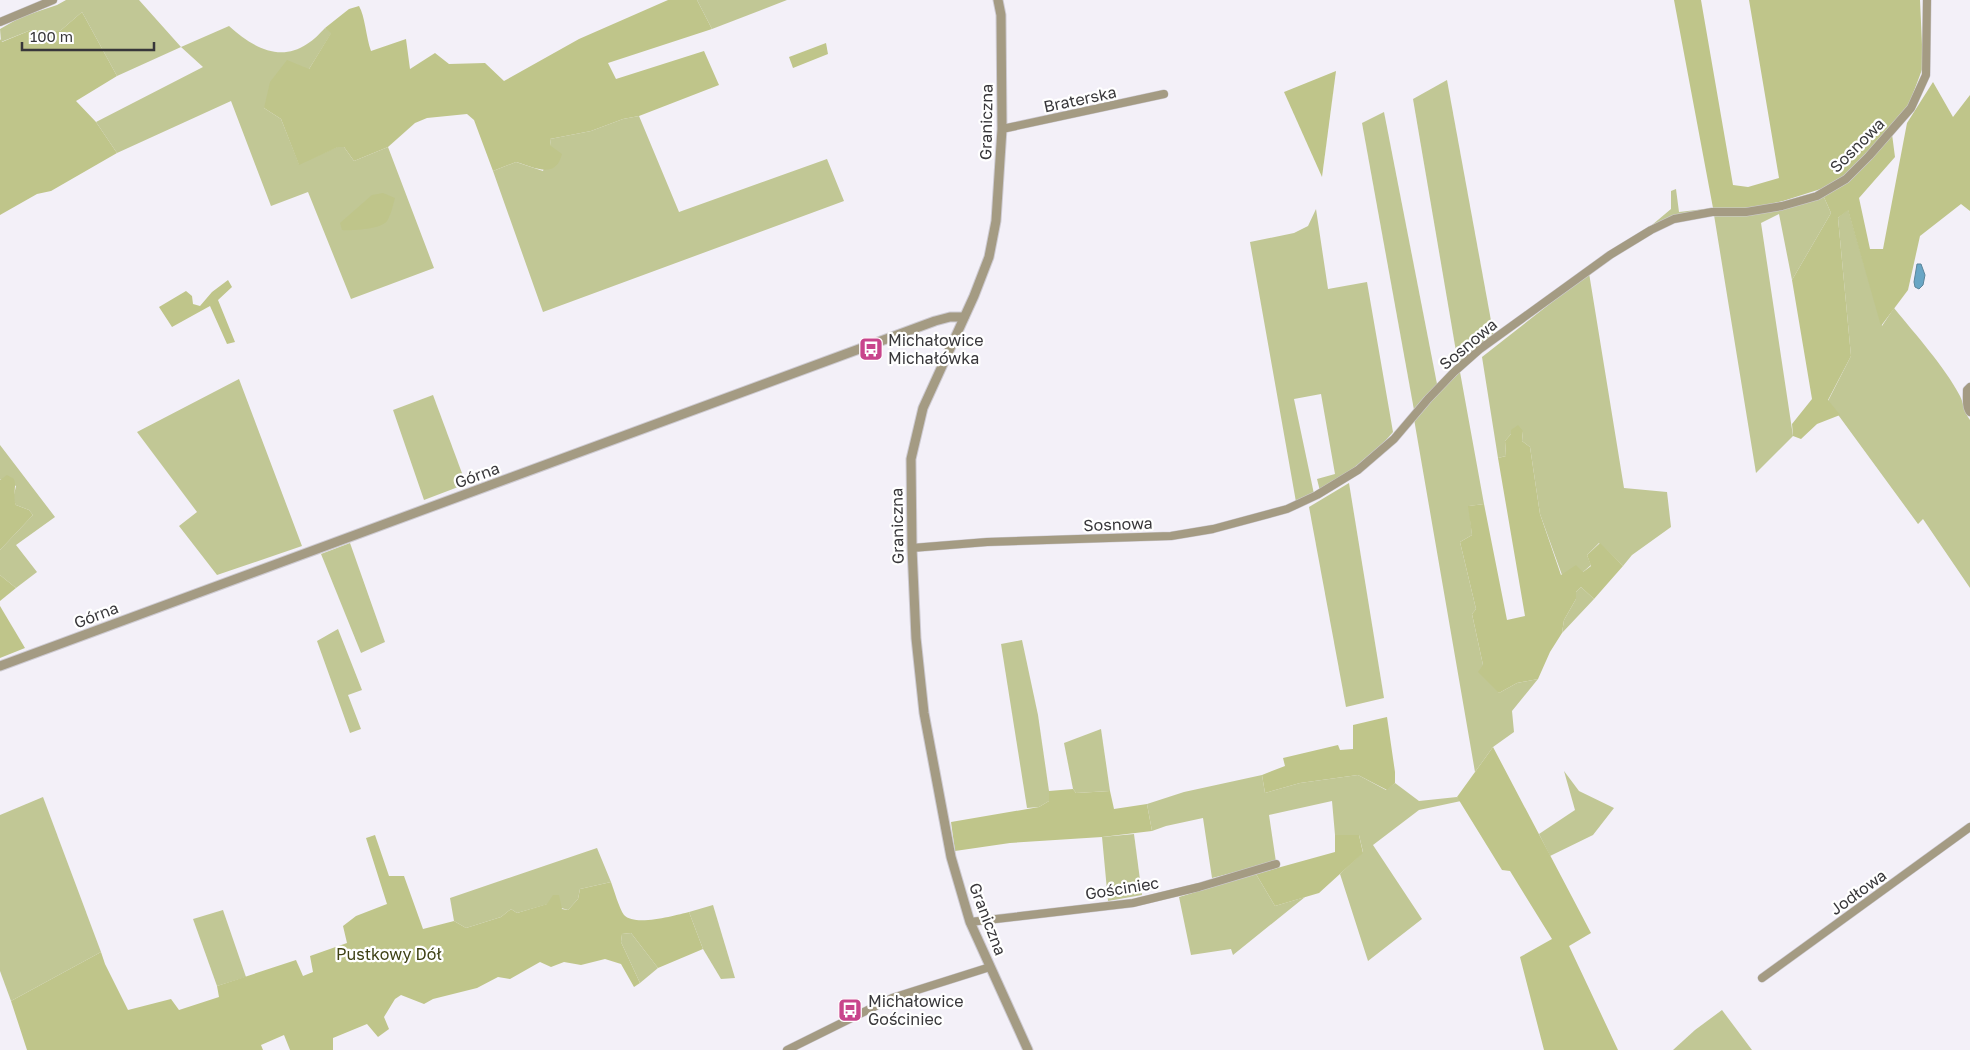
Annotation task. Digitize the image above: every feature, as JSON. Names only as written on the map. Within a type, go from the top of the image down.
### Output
[{"type":"street","points":[[0,22],[53,0]]},
{"type":"street","name":"Graniczna","points":[[998,0],[1001,15],[1002,129],[996,221],[989,257],[964,318],[923,408],[911,459],[912,548],[916,638],[924,714],[950,857],[970,922],[1028,1050]]},
{"type":"street","name":"Sosnowa","points":[[912,548],[987,542],[1171,536],[1213,529],[1288,509],[1318,495],[1358,470],[1394,439],[1428,399],[1480,349],[1610,255],[1651,230],[1674,219],[1712,212],[1746,212],[1782,206],[1817,196],[1846,179],[1911,108],[1926,75],[1927,0]]},
{"type":"street","name":"Braterska","points":[[1002,129],[1164,94]]},
{"type":"street","name":"Górna","points":[[0,666],[935,321],[950,317],[964,318]]},
{"type":"street","points":[[1970,387],[1967,390],[1966,398],[1970,412]]},
{"type":"street","name":"Jodłowa","points":[[1762,978],[1970,827]]},
{"type":"street","name":"Gościniec","points":[[970,922],[1133,903],[1199,887],[1276,864]]},
{"type":"street","points":[[786,1050],[892,998],[990,967]]},
{"type":"green space","points":[[66,0],[139,0],[181,47],[117,76],[82,12],[60,31],[31,30],[1,42],[0,29],[21,17]]},
{"type":"green space","points":[[668,0],[697,0],[712,29],[608,63],[616,79],[704,51],[719,85],[639,116],[623,119],[591,131],[550,139],[551,146],[562,154],[555,167],[549,169],[536,169],[516,162],[493,171],[474,120],[467,114],[427,118],[415,123],[388,147],[354,161],[344,147],[338,147],[299,165],[281,119],[264,108],[270,82],[287,60],[309,69],[331,33],[325,28],[349,9],[359,6],[363,15],[371,51],[406,39],[410,69],[435,53],[449,64],[485,63],[504,81],[579,39]]},
{"type":"green space","points":[[697,0],[787,0],[712,29]]},
{"type":"green space","points":[[1674,0],[1701,0],[1733,185],[1748,187],[1779,178],[1749,0],[1920,0],[1923,67],[1908,107],[1846,176],[1827,187],[1750,209],[1713,208]]},
{"type":"green space","points":[[82,12],[117,76],[76,101],[96,122],[117,153],[51,191],[37,194],[0,215],[0,39],[2,42],[31,30],[60,31]]},
{"type":"green space","points":[[229,26],[256,45],[276,52],[297,50],[312,41],[325,28],[332,32],[309,69],[264,108],[281,119],[299,164],[337,147],[344,147],[354,161],[388,147],[434,268],[351,299],[308,192],[271,206],[231,101],[117,153],[96,122],[203,67],[181,47]]},
{"type":"green space","points":[[826,43],[828,54],[793,68],[789,57]]},
{"type":"green space","points":[[1336,71],[1322,177],[1284,92]]},
{"type":"green space","points":[[1447,80],[1494,337],[1458,363],[1413,99]]},
{"type":"green space","points":[[1933,82],[1953,117],[1970,95],[1970,211],[1961,204],[1920,236],[1908,290],[1881,326],[1848,210],[1838,218],[1851,356],[1828,400],[1840,415],[1817,424],[1801,439],[1793,436],[1792,424],[1812,399],[1792,280],[1831,213],[1823,195],[1850,181],[1892,134],[1895,157],[1859,198],[1870,249],[1883,249],[1907,123]]},
{"type":"green space","points":[[1384,112],[1437,384],[1414,410],[1362,123]]},
{"type":"green space","points":[[639,116],[679,212],[827,159],[844,201],[543,312],[493,171],[516,162],[543,171],[551,146],[550,139],[591,131],[623,119]]},
{"type":"green space","points":[[1676,189],[1679,212],[1713,208],[1750,209],[1713,210],[1646,230],[1671,209],[1671,191]]},
{"type":"green space","points":[[383,193],[395,198],[390,216],[384,224],[366,229],[342,230],[340,223],[372,195]]},
{"type":"green space","points":[[1823,195],[1831,213],[1792,280],[1779,214],[1761,223],[1793,436],[1756,473],[1714,215]]},
{"type":"green space","points":[[1316,209],[1328,289],[1367,282],[1393,432],[1368,457],[1320,491],[1317,479],[1335,474],[1321,394],[1294,399],[1314,494],[1296,502],[1250,242],[1294,233],[1308,226]]},
{"type":"green space","points":[[1848,209],[1882,326],[1894,308],[1954,385],[1970,420],[1970,588],[1923,519],[1918,524],[1828,401],[1851,356],[1838,218]]},
{"type":"green space","points":[[1589,273],[1624,488],[1667,492],[1671,527],[1632,555],[1623,566],[1599,543],[1587,555],[1591,565],[1583,572],[1562,575],[1540,514],[1530,447],[1522,441],[1523,431],[1511,434],[1505,441],[1506,456],[1498,458],[1482,357]]},
{"type":"green space","points":[[228,280],[232,287],[218,300],[235,342],[227,344],[210,306],[172,327],[159,307],[186,291],[192,296],[193,304],[200,306],[212,292]]},
{"type":"green space","points":[[1460,372],[1484,504],[1469,506],[1472,535],[1460,542],[1476,609],[1472,614],[1483,665],[1499,693],[1517,683],[1538,679],[1512,711],[1514,732],[1493,747],[1475,772],[1414,419]]},
{"type":"green space","points":[[239,379],[302,546],[217,575],[179,526],[197,512],[137,432]]},
{"type":"green space","points":[[433,395],[466,484],[424,500],[393,410]]},
{"type":"green space","points":[[1518,425],[1523,431],[1522,441],[1530,447],[1540,514],[1561,575],[1576,565],[1583,572],[1591,566],[1587,555],[1600,543],[1623,566],[1594,599],[1581,587],[1576,592],[1576,599],[1564,620],[1562,633],[1550,652],[1538,679],[1517,683],[1499,693],[1478,672],[1483,665],[1472,614],[1476,609],[1460,542],[1472,535],[1468,506],[1484,504],[1507,620],[1525,616],[1498,458],[1506,456],[1505,441],[1511,434],[1511,430]]},
{"type":"green space","points":[[0,445],[55,517],[16,545],[37,572],[16,588],[0,575],[0,550],[33,515],[29,510],[16,505],[13,499],[16,486],[0,480]]},
{"type":"green space","points":[[7,475],[14,479],[16,505],[29,510],[33,515],[0,550],[0,480]]},
{"type":"green space","points":[[1349,483],[1384,698],[1346,707],[1309,507]]},
{"type":"green space","points":[[350,543],[385,642],[361,653],[321,554]]},
{"type":"green space","points":[[0,575],[16,588],[0,601]]},
{"type":"green space","points":[[1581,587],[1594,599],[1562,633],[1564,620],[1576,599],[1576,592]]},
{"type":"green space","points":[[0,606],[25,648],[0,658]]},
{"type":"green space","points":[[338,629],[362,690],[348,695],[361,729],[350,733],[317,641]]},
{"type":"green space","points":[[1022,640],[1038,715],[1049,791],[1049,801],[1039,807],[1027,808],[1001,644]]},
{"type":"green space","points":[[1387,717],[1395,783],[1387,790],[1358,775],[1300,783],[1265,793],[1262,775],[1285,766],[1283,758],[1338,745],[1340,750],[1353,749],[1353,725]]},
{"type":"green space","points":[[1101,729],[1110,791],[1076,793],[1073,789],[1064,743]]},
{"type":"green space","points":[[1493,747],[1591,933],[1569,946],[1618,1050],[1544,1050],[1520,957],[1552,939],[1510,871],[1502,870],[1457,797]]},
{"type":"green space","points":[[1564,771],[1579,791],[1614,808],[1593,835],[1550,856],[1539,834],[1575,810]]},
{"type":"green space","points":[[1262,775],[1265,793],[1300,783],[1358,775],[1386,790],[1395,783],[1419,801],[1457,797],[1461,801],[1419,810],[1373,845],[1422,919],[1368,961],[1340,874],[1363,852],[1359,835],[1335,835],[1332,801],[1269,815],[1276,862],[1212,878],[1203,818],[1152,831],[1147,804],[1184,792]]},
{"type":"green space","points":[[1073,789],[1076,793],[1110,791],[1114,809],[1147,804],[1152,831],[1102,837],[1010,843],[955,851],[951,822],[1039,807],[1049,801],[1049,791]]},
{"type":"green space","points":[[43,797],[101,952],[11,1001],[0,971],[0,815]]},
{"type":"green space","points":[[1134,834],[1142,895],[1108,901],[1102,837]]},
{"type":"green space","name":"Pustkowy Dół","points":[[375,835],[389,876],[404,876],[423,929],[454,921],[466,928],[501,917],[511,909],[517,913],[547,904],[553,895],[559,895],[562,909],[568,910],[578,899],[580,889],[611,882],[622,912],[629,918],[637,920],[656,919],[689,912],[703,949],[658,968],[631,933],[622,934],[621,942],[640,983],[634,987],[621,964],[605,959],[581,965],[564,962],[551,967],[540,962],[510,979],[498,977],[477,988],[433,999],[424,1004],[401,995],[395,999],[384,1017],[389,1029],[378,1037],[367,1024],[333,1038],[333,1050],[290,1050],[284,1035],[261,1045],[263,1050],[27,1050],[11,1001],[101,952],[128,1010],[171,999],[179,1010],[219,997],[217,986],[296,960],[303,976],[313,972],[310,956],[347,943],[343,926],[356,916],[387,904],[366,838]]},
{"type":"green space","points":[[1335,835],[1359,835],[1363,853],[1319,893],[1275,906],[1256,874],[1335,852]]},
{"type":"green space","points":[[597,848],[611,882],[580,889],[578,899],[568,910],[548,904],[517,913],[511,909],[501,917],[466,928],[454,921],[450,898]]},
{"type":"green space","points":[[1256,874],[1275,906],[1305,897],[1233,955],[1231,949],[1191,955],[1179,897]]},
{"type":"green space","points":[[713,905],[735,978],[721,979],[703,949],[689,912]]},
{"type":"green space","points":[[223,910],[246,977],[217,986],[193,919]]},
{"type":"green space","points":[[631,933],[658,968],[640,983],[621,942],[622,934]]},
{"type":"green space","points":[[1722,1010],[1752,1050],[1673,1050],[1695,1030]]},
{"type":"water","points":[[1917,264],[1921,264],[1925,275],[1923,285],[1919,289],[1915,287],[1914,282]]},
{"type":"place","name":"Michałowice Michałówka","points":[[871,349]]},
{"type":"place","name":"Michałowice Gościniec","points":[[850,1010]]}]
